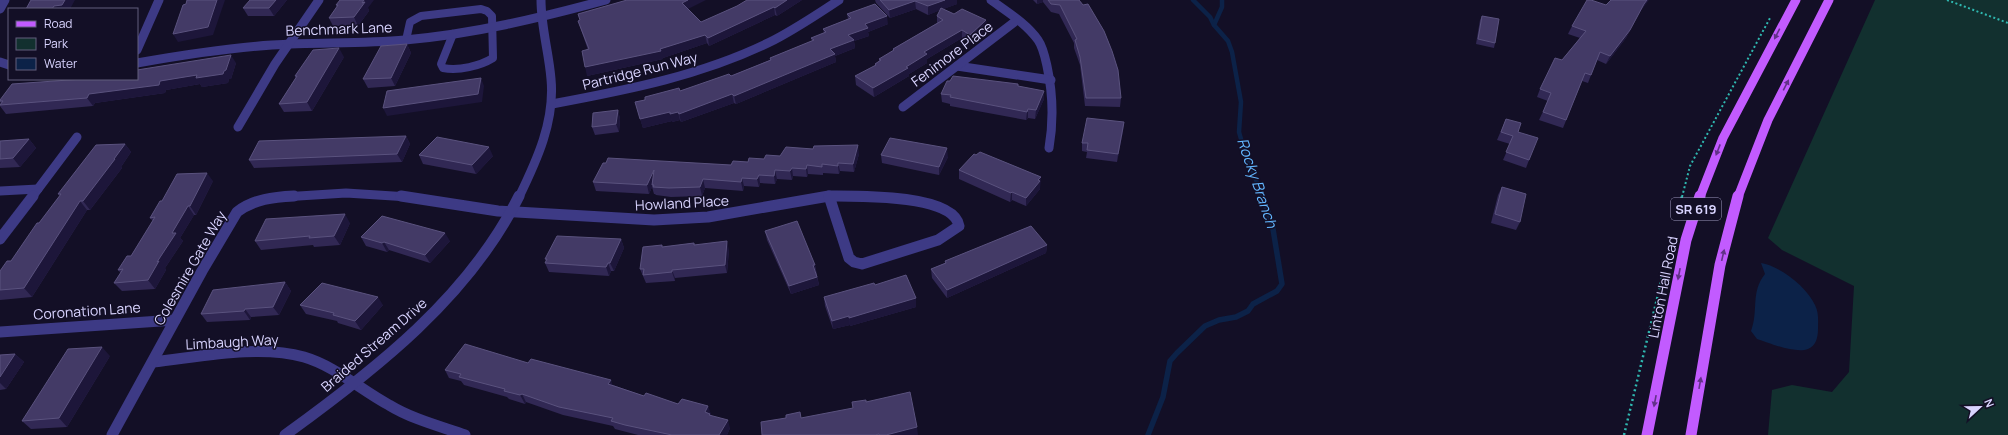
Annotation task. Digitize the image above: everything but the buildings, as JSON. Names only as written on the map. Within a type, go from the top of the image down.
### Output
[{"type":"main road","name":"Linton Hall Road","points":[[1647,435],[1686,240],[1702,193],[1723,138],[1796,0]]},
{"type":"main road","name":"SR 619","points":[[1691,435],[1720,265],[1734,207],[1750,162],[1768,120],[1829,0]]},
{"type":"street","points":[[0,9],[5,0]]},
{"type":"street","points":[[138,46],[141,34],[159,0]]},
{"type":"street","points":[[238,127],[288,44],[319,0]]},
{"type":"street","name":"Braided Stream Drive","points":[[285,435],[353,383],[404,341],[440,306],[470,272],[495,239],[512,211],[525,186],[542,146],[552,104],[551,69],[540,16],[541,0]]},
{"type":"street","name":"Benchmark Lane","points":[[138,63],[220,49],[288,44],[406,40],[453,34],[540,16],[606,0]]},
{"type":"street","name":"Partridge Run Way","points":[[552,104],[634,89],[706,68],[774,40],[800,26],[839,0]]},
{"type":"street","points":[[991,0],[1031,31],[1039,40],[1044,51],[1054,100],[1054,122],[1049,148]]},
{"type":"street","name":"Fenimore Place","points":[[903,107],[1017,20]]},
{"type":"street","points":[[957,66],[1051,80]]},
{"type":"street","points":[[0,238],[77,137]]},
{"type":"street","points":[[0,191],[38,189]]},
{"type":"street","name":"Colesmire Gate Way","points":[[112,435],[237,212],[246,205],[256,200],[267,198],[345,193],[372,193],[398,195],[491,210],[512,211]]},
{"type":"street","name":"Howland Place","points":[[512,211],[630,220],[668,220],[745,213],[798,200],[828,196],[863,195],[892,197],[921,203],[950,212],[958,220],[959,226],[938,240],[862,264],[854,262],[849,258],[828,196]]},
{"type":"street","name":"Coronation Lane","points":[[0,332],[176,320]]},
{"type":"street","name":"Limbaugh Way","points":[[153,362],[255,353],[282,354],[303,357],[325,364],[382,402],[417,419],[465,435]]},
{"type":"lane","points":[[406,40],[410,22],[421,16],[476,8],[484,9],[490,12],[492,16],[492,58],[483,64],[449,69],[443,68],[441,64],[453,34]]},
{"type":"path","points":[[1947,0],[2008,23]]},
{"type":"green space","points":[[1875,0],[2008,0],[2008,435],[1768,435],[1772,390],[1792,385],[1832,392],[1849,372],[1854,286],[1782,250],[1768,238]]},
{"type":"water","points":[[1761,263],[1776,268],[1792,278],[1811,298],[1817,311],[1818,332],[1815,343],[1811,348],[1797,350],[1782,347],[1757,339],[1751,331],[1756,295],[1760,281],[1765,274]]},
{"type":"waterway","name":"Rocky Branch","points":[[1193,0],[1210,17],[1214,25]]},
{"type":"waterway","points":[[1214,25],[1222,7],[1222,0]]},
{"type":"waterway","name":"Rocky Branch","points":[[1214,25],[1228,41],[1232,52],[1241,102],[1239,132],[1245,153],[1263,197]]},
{"type":"waterway","name":"Rocky Branch","points":[[1148,435],[1163,397],[1170,361],[1177,353],[1205,326],[1219,320],[1236,317],[1248,311],[1253,304],[1277,291],[1282,284],[1272,223],[1262,196]]}]
